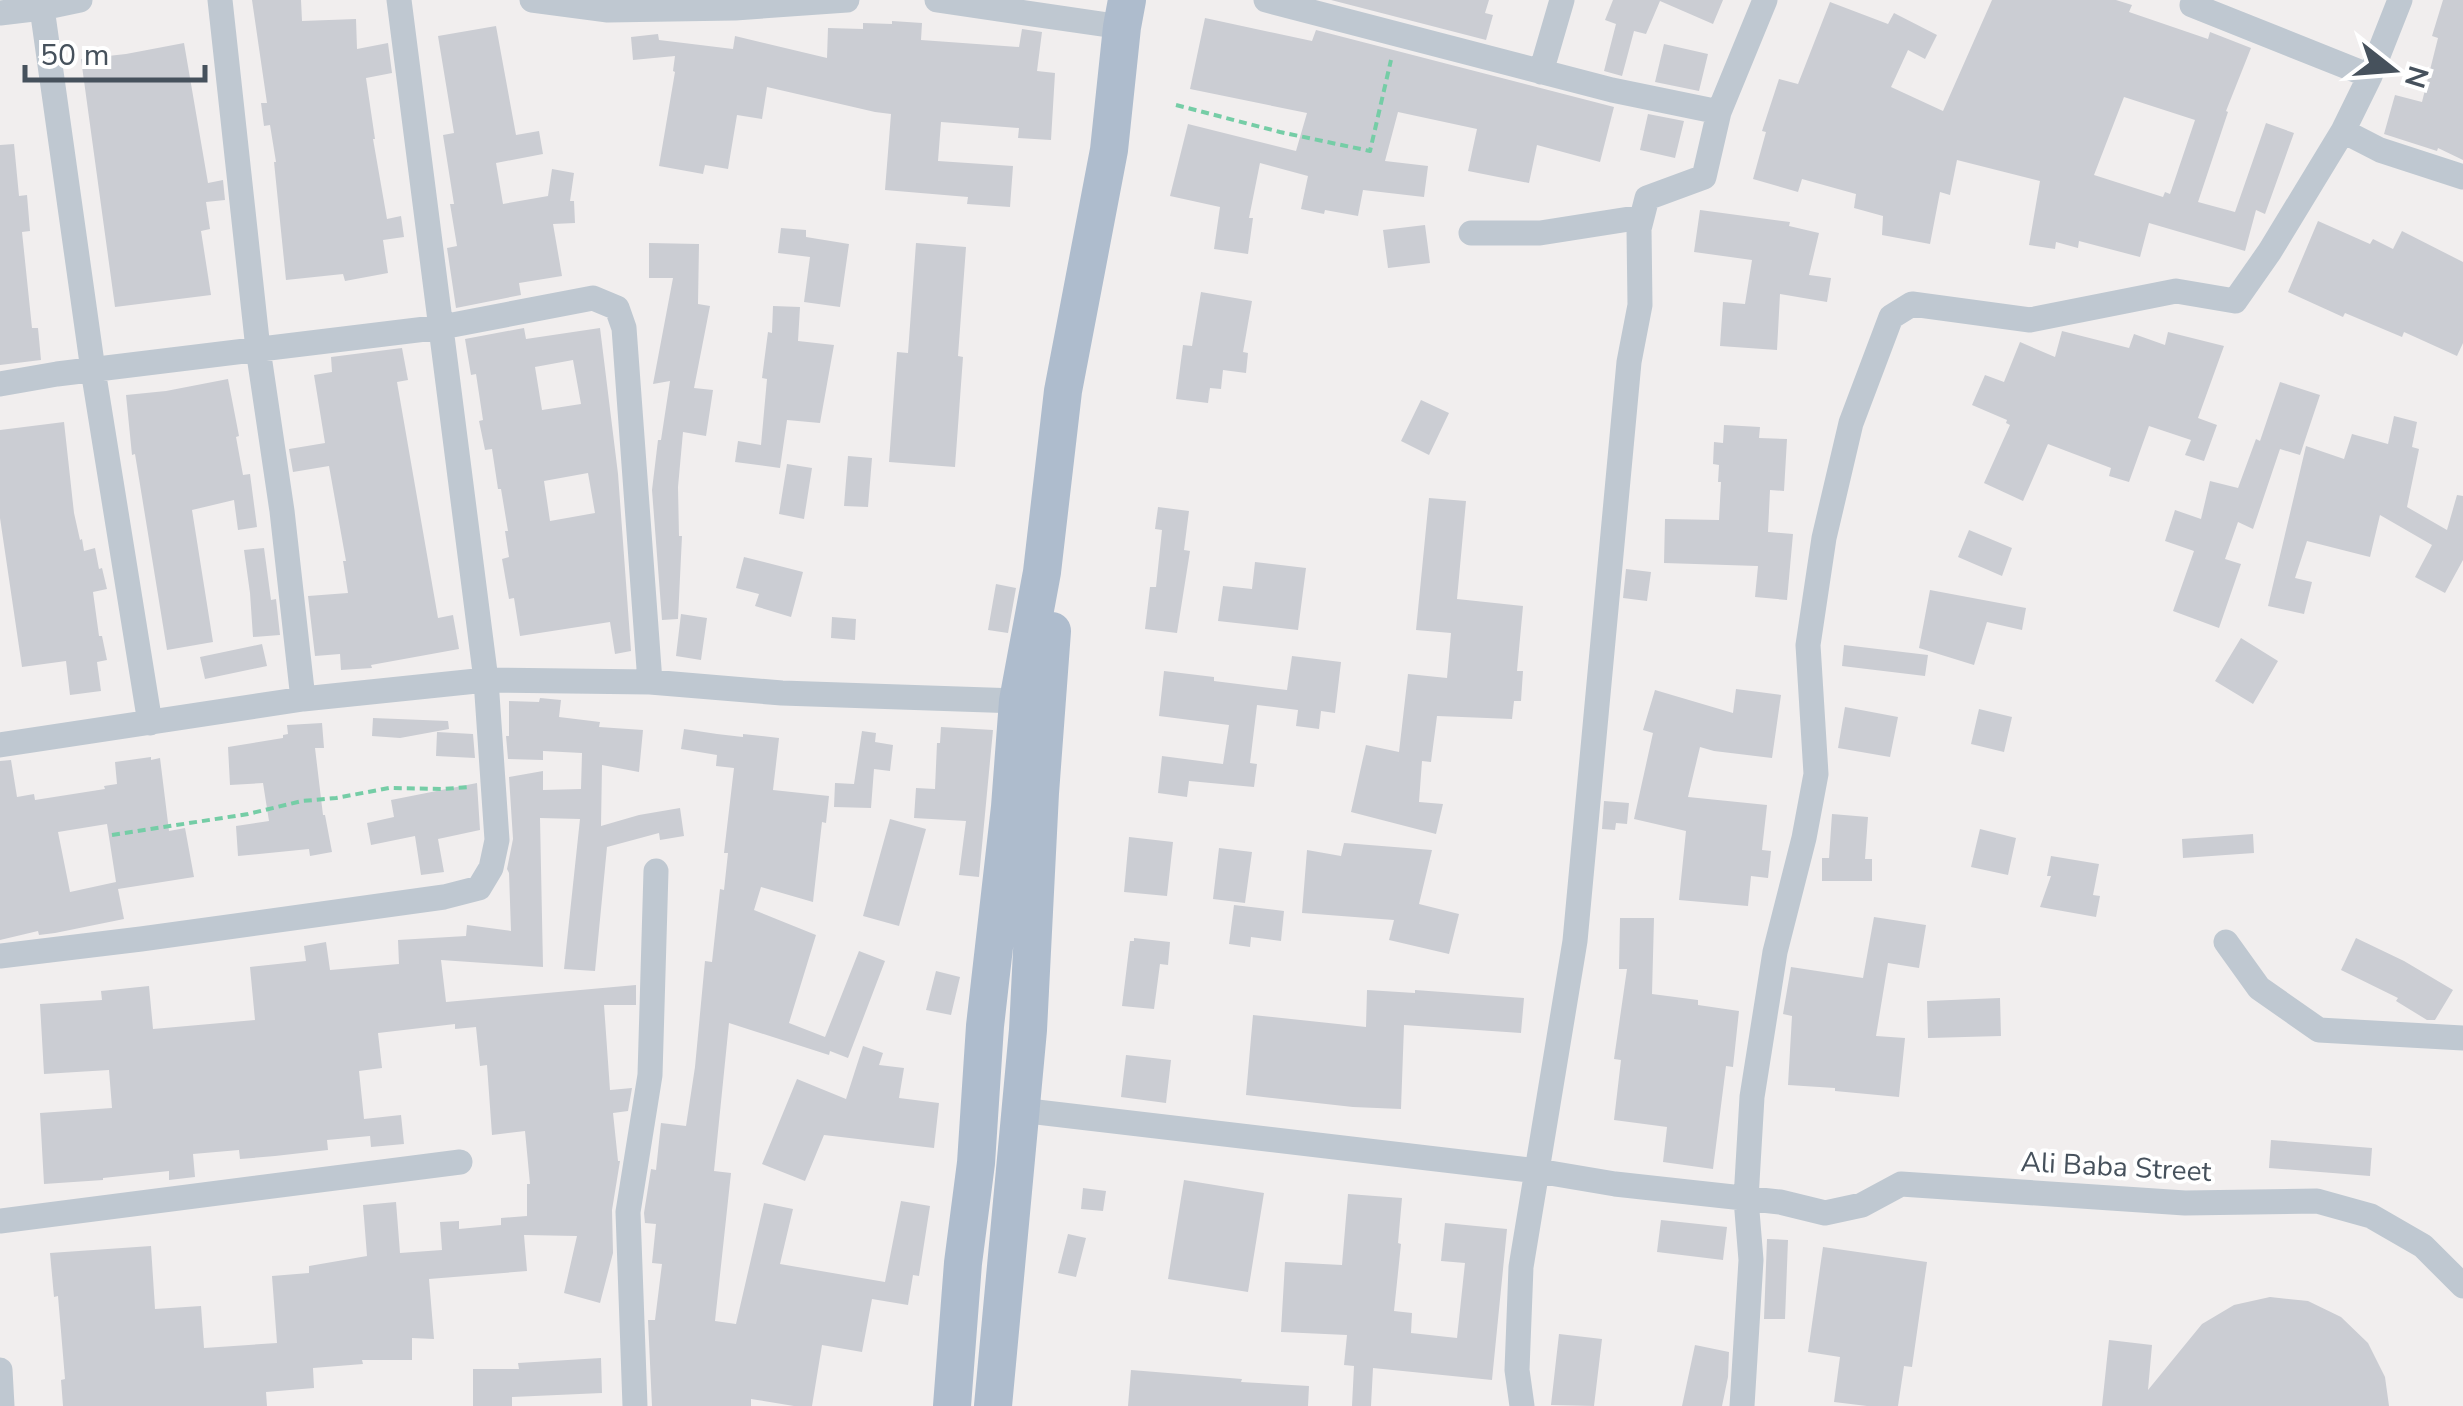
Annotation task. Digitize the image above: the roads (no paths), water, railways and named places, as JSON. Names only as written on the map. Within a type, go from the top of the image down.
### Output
[{"type":"main road","points":[[952,1406],[985,1026],[1010,807],[1056,568],[1077,388],[1123,144],[1131,9]]},
{"type":"main road","points":[[993,1406],[1028,1030],[1032,697]]},
{"type":"street","points":[[0,13],[80,0]]},
{"type":"street","points":[[220,0],[258,349],[282,511],[303,699]]},
{"type":"street","points":[[0,956],[425,900],[479,888],[491,868],[497,840],[486,680],[399,0]]},
{"type":"street","points":[[532,0],[608,10],[735,8],[846,0]]},
{"type":"street","points":[[937,0],[1131,9]]},
{"type":"street","points":[[1266,0],[1612,90],[1719,112]]},
{"type":"street","points":[[1541,72],[1562,0]]},
{"type":"street","points":[[1522,1406],[1517,1370],[1521,1267],[1575,941],[1629,362],[1640,304],[1639,229],[1647,198],[1704,177],[1719,112],[1765,0]]},
{"type":"street","points":[[2196,0],[2192,6],[2370,76]]},
{"type":"street","points":[[1742,1406],[1751,1260],[1746,1199],[1752,1097],[1775,952],[1816,774],[1808,644],[1824,538],[1851,424],[1891,317],[1912,304],[2030,320],[2176,291],[2234,301],[2270,251],[2343,131],[2400,0]]},
{"type":"street","points":[[42,8],[92,370],[150,723]]},
{"type":"street","points":[[2343,131],[2380,150],[2463,177]]},
{"type":"street","points":[[1472,234],[1540,234],[1642,217]]},
{"type":"street","points":[[0,384],[442,327],[593,298],[616,308],[624,328],[650,682]]},
{"type":"street","points":[[0,745],[303,699],[486,680],[650,682],[782,693],[1032,697]]},
{"type":"street","points":[[635,1406],[628,1212],[650,1075],[656,871]]},
{"type":"street","points":[[2226,942],[2259,988],[2320,1030],[2463,1038]]},
{"type":"street","name":"Ali Baba Street","points":[[1020,1110],[1780,1202],[1824,1213],[1862,1206],[1901,1184],[2186,1204],[2317,1201],[2371,1216],[2423,1246],[2463,1286]]},
{"type":"street","points":[[0,1221],[460,1162]]},
{"type":"street","points":[[0,1370],[2,1406]]}]
